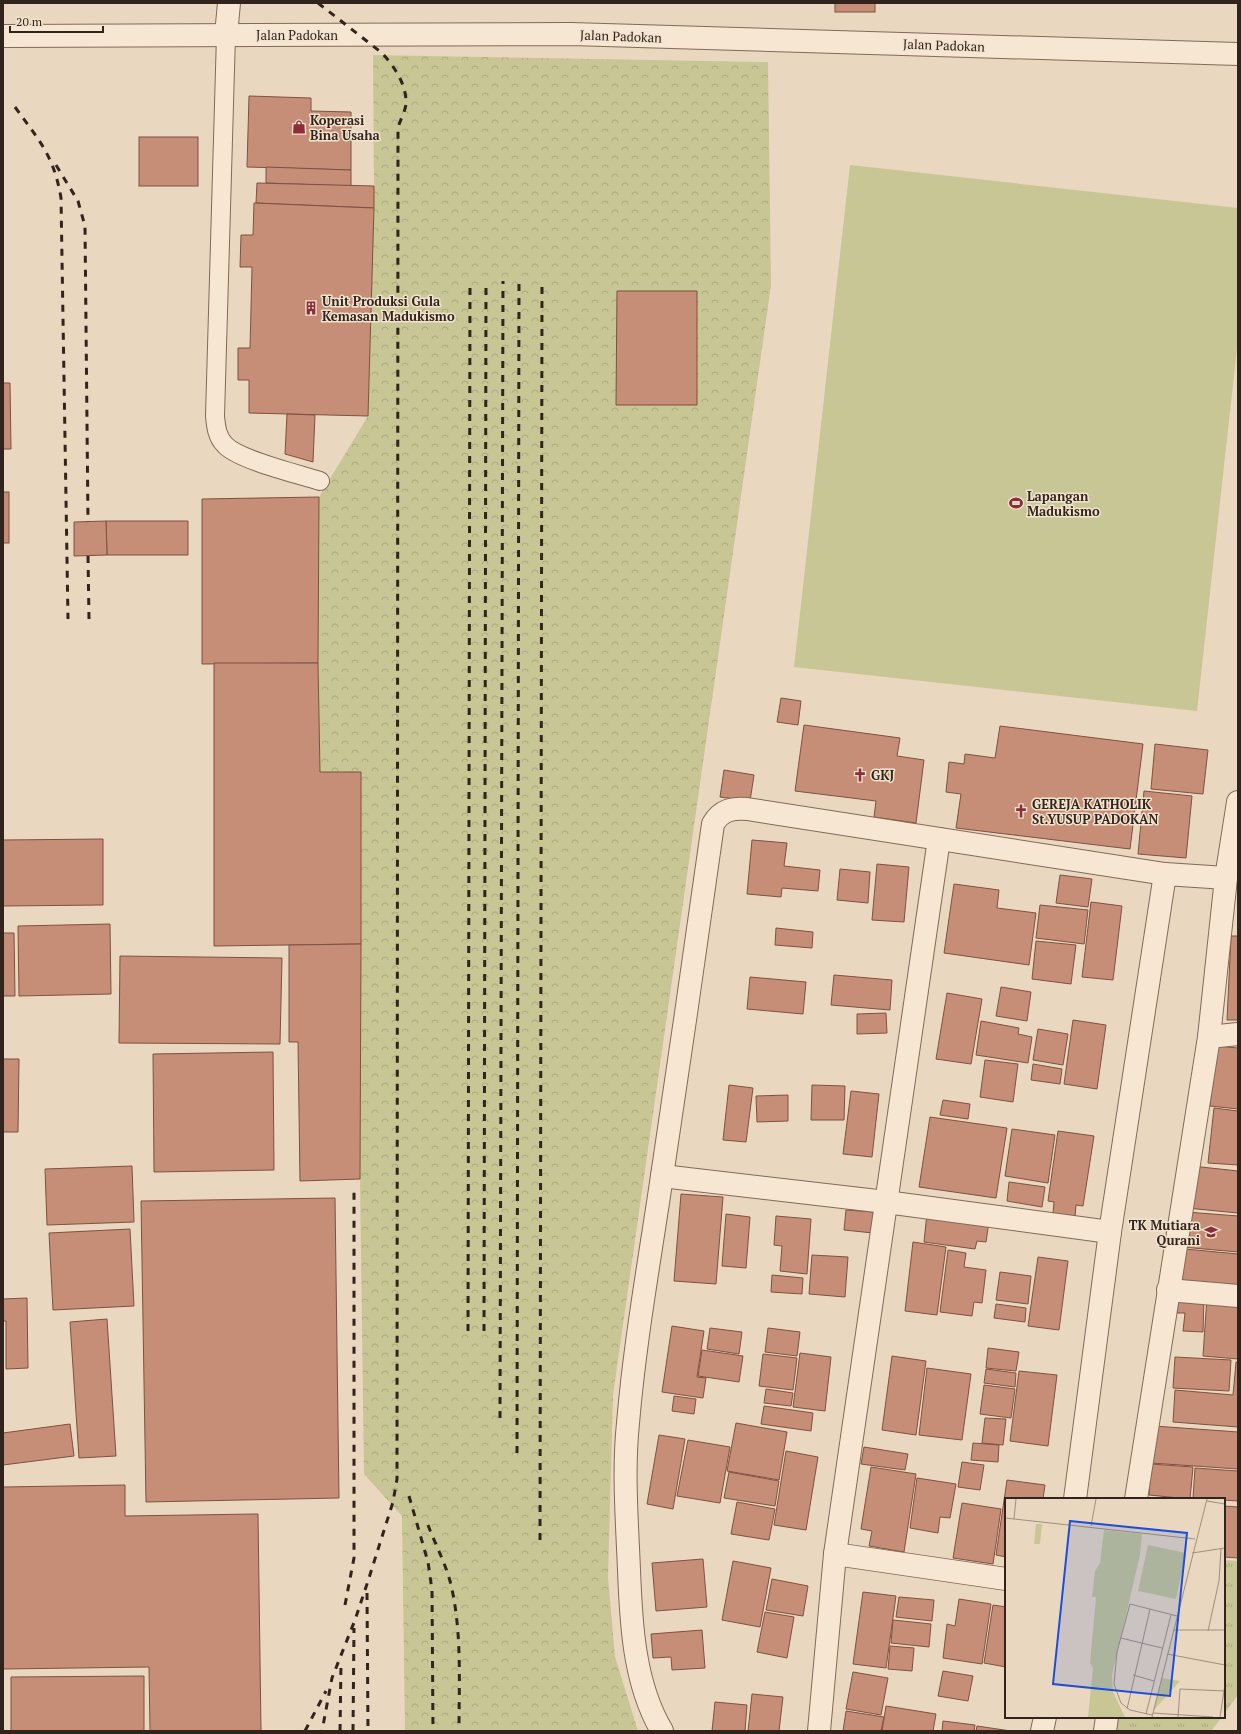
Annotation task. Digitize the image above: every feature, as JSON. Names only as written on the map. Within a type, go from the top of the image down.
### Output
[{"type":"street","points":[[226,35],[228,3]]},
{"type":"street","name":"Jalan Padokan","points":[[3,36],[571,34],[1238,54]]},
{"type":"street","points":[[1136,1498],[1209,1037],[1226,878],[1238,802]]},
{"type":"street","points":[[662,1731],[646,1694],[638,1663],[631,1614],[627,1509],[627,1425],[638,1327],[662,1176],[713,824],[717,817],[726,810],[747,809],[1165,874],[1226,878]]},
{"type":"street","points":[[819,1731],[835,1554],[938,839]]},
{"type":"street","points":[[1075,1498],[1110,1232],[1165,874]]},
{"type":"street","points":[[1209,1037],[1238,1034]]},
{"type":"street","points":[[662,1176],[886,1202],[1110,1232]]},
{"type":"street","points":[[1168,1290],[1238,1296]]},
{"type":"street","points":[[835,1554],[1005,1579]]},
{"type":"street","points":[[1042,1731],[1044,1718]]},
{"type":"street","points":[[1105,1731],[1107,1718]]},
{"type":"lane","points":[[226,35],[215,416],[217,432],[224,444],[236,454],[320,481]]},
{"type":"green space","points":[[373,55],[768,62],[771,285],[613,1395],[608,1577],[615,1657],[638,1731],[405,1731],[402,1516],[364,1474],[360,1179],[361,772],[320,772],[318,663],[319,497],[368,416],[374,186]]},
{"type":"green space","name":"Lapangan Madukismo","points":[[850,165],[1238,208],[1238,339],[1197,711],[794,667]]},
{"type":"green space","points":[[1225,1560],[1238,1561],[1238,1695],[1225,1713]]},
{"type":"green space","points":[[1114,1718],[1221,1718],[1211,1731],[1111,1731]]},
{"type":"building","points":[[835,3],[875,3],[875,12],[835,12]]},
{"type":"building","name":"Koperasi Bina Usaha","points":[[249,96],[311,98],[311,111],[351,112],[351,170],[247,167]]},
{"type":"building","points":[[139,137],[198,137],[198,186],[139,186]]},
{"type":"building","points":[[266,167],[351,170],[351,186],[266,183]]},
{"type":"building","points":[[257,183],[374,186],[374,208],[256,203]]},
{"type":"building","name":"Unit Produksi Gula Kemasan Madukismo","points":[[254,203],[374,208],[368,416],[249,413],[249,380],[238,380],[238,348],[250,348],[252,267],[240,267],[241,235],[253,235]]},
{"type":"building","points":[[617,291],[697,291],[697,405],[616,405]]},
{"type":"building","points":[[3,383],[10,383],[11,449],[3,449]]},
{"type":"building","points":[[287,414],[315,415],[313,462],[285,454]]},
{"type":"building","points":[[3,492],[9,492],[9,543],[3,543]]},
{"type":"building","points":[[319,497],[318,663],[202,664],[202,499]]},
{"type":"building","points":[[106,521],[188,521],[188,555],[107,555]]},
{"type":"building","points":[[106,521],[107,555],[74,556],[74,522]]},
{"type":"building","points":[[214,663],[318,663],[320,772],[361,772],[361,944],[214,946]]},
{"type":"building","points":[[781,698],[801,701],[798,725],[777,722]]},
{"type":"building","name":"GKJ","points":[[804,725],[900,738],[897,756],[924,760],[916,823],[874,817],[876,801],[795,791]]},
{"type":"building","points":[[1000,726],[1143,744],[1130,849],[956,828],[961,794],[946,792],[949,762],[964,764],[965,754],[995,758]]},
{"type":"building","points":[[1155,744],[1208,750],[1203,794],[1151,789]]},
{"type":"building","points":[[724,770],[754,775],[750,801],[720,797]]},
{"type":"building","points":[[1144,791],[1192,796],[1186,858],[1138,854]]},
{"type":"building","points":[[103,839],[103,905],[3,906],[3,840]]},
{"type":"building","points":[[752,840],[787,843],[784,866],[820,870],[818,891],[782,888],[781,897],[747,894]]},
{"type":"building","points":[[877,864],[909,867],[904,922],[872,920]]},
{"type":"building","points":[[840,869],[870,872],[868,903],[837,900]]},
{"type":"building","points":[[1060,875],[1092,879],[1088,907],[1056,903]]},
{"type":"building","points":[[954,884],[999,890],[997,908],[1036,913],[1029,965],[944,953]]},
{"type":"building","points":[[1091,902],[1122,906],[1113,980],[1082,977]]},
{"type":"building","points":[[1040,905],[1088,910],[1084,944],[1036,938]]},
{"type":"building","points":[[110,924],[111,994],[19,996],[18,926]]},
{"type":"building","points":[[776,928],[813,932],[812,948],[775,945]]},
{"type":"building","points":[[3,933],[14,933],[15,996],[3,996]]},
{"type":"building","points":[[1231,936],[1238,936],[1238,1020],[1227,1020]]},
{"type":"building","points":[[1036,941],[1076,945],[1071,984],[1032,979]]},
{"type":"building","points":[[361,944],[360,1179],[300,1181],[298,1042],[289,1042],[289,945]]},
{"type":"building","points":[[120,956],[282,958],[280,1044],[119,1043]]},
{"type":"building","points":[[834,975],[892,980],[890,1010],[831,1005]]},
{"type":"building","points":[[750,977],[806,982],[803,1014],[747,1009]]},
{"type":"building","points":[[1001,987],[1031,992],[1027,1021],[996,1016]]},
{"type":"building","points":[[947,993],[982,999],[971,1064],[936,1059]]},
{"type":"building","points":[[886,1013],[887,1033],[857,1034],[857,1014]]},
{"type":"building","points":[[1073,1020],[1106,1025],[1097,1089],[1064,1084]]},
{"type":"building","points":[[981,1021],[1019,1028],[1018,1034],[1032,1037],[1028,1063],[976,1055]]},
{"type":"building","points":[[1038,1029],[1068,1034],[1063,1065],[1033,1060]]},
{"type":"building","points":[[1216,1046],[1238,1048],[1238,1109],[1210,1106]]},
{"type":"building","points":[[273,1052],[274,1170],[154,1172],[153,1054]]},
{"type":"building","points":[[3,1059],[19,1059],[18,1132],[3,1132]]},
{"type":"building","points":[[985,1060],[1018,1064],[1013,1102],[980,1097]]},
{"type":"building","points":[[1033,1064],[1062,1069],[1060,1084],[1031,1080]]},
{"type":"building","points":[[729,1085],[753,1088],[746,1142],[723,1140]]},
{"type":"building","points":[[812,1085],[845,1086],[844,1120],[811,1120]]},
{"type":"building","points":[[851,1091],[879,1094],[872,1157],[843,1154]]},
{"type":"building","points":[[788,1095],[788,1121],[757,1122],[756,1096]]},
{"type":"building","points":[[943,1100],[970,1104],[968,1119],[940,1115]]},
{"type":"building","points":[[1214,1108],[1238,1111],[1238,1165],[1208,1163]]},
{"type":"building","points":[[930,1117],[1007,1128],[996,1198],[919,1187]]},
{"type":"building","points":[[1012,1129],[1055,1135],[1048,1183],[1005,1176]]},
{"type":"building","points":[[1058,1131],[1094,1136],[1083,1206],[1076,1205],[1075,1217],[1053,1214],[1054,1202],[1048,1201]]},
{"type":"building","points":[[132,1166],[134,1222],[47,1225],[45,1169]]},
{"type":"building","points":[[1192,1166],[1238,1171],[1238,1213],[1187,1208]]},
{"type":"building","points":[[1009,1182],[1045,1187],[1042,1207],[1007,1201]]},
{"type":"building","points":[[681,1194],[723,1197],[716,1284],[674,1281]]},
{"type":"building","points":[[335,1198],[339,1498],[146,1502],[141,1201]]},
{"type":"building","points":[[846,1210],[874,1212],[873,1233],[844,1230]]},
{"type":"building","name":"TK Mutiara Qurani","points":[[1186,1212],[1238,1216],[1238,1252],[1182,1247]]},
{"type":"building","points":[[927,1213],[989,1221],[986,1242],[977,1241],[975,1249],[924,1242]]},
{"type":"building","points":[[726,1214],[750,1217],[746,1268],[722,1266]]},
{"type":"building","points":[[776,1216],[811,1219],[807,1274],[780,1271],[782,1246],[774,1245]]},
{"type":"building","points":[[130,1229],[134,1306],[53,1310],[49,1233]]},
{"type":"building","points":[[913,1242],[946,1247],[937,1315],[905,1311]]},
{"type":"building","points":[[1185,1249],[1238,1254],[1238,1293],[1181,1287]]},
{"type":"building","points":[[948,1250],[966,1253],[964,1267],[986,1270],[982,1303],[974,1302],[972,1316],[940,1312]]},
{"type":"building","points":[[812,1255],[848,1257],[845,1297],[809,1294]]},
{"type":"building","points":[[1038,1257],[1068,1261],[1059,1330],[1028,1326]]},
{"type":"building","points":[[1000,1272],[1031,1276],[1028,1304],[996,1300]]},
{"type":"building","points":[[772,1275],[803,1278],[802,1294],[771,1292]]},
{"type":"building","points":[[1178,1295],[1204,1296],[1203,1332],[1183,1331],[1185,1313],[1177,1313]]},
{"type":"building","points":[[1207,1297],[1238,1299],[1238,1359],[1203,1356]]},
{"type":"building","points":[[27,1298],[28,1368],[6,1369],[6,1321],[3,1321],[3,1299]]},
{"type":"building","points":[[996,1304],[1026,1308],[1025,1322],[994,1318]]},
{"type":"building","points":[[107,1319],[116,1456],[79,1458],[70,1322]]},
{"type":"building","points":[[672,1326],[704,1331],[697,1377],[706,1378],[703,1398],[662,1392]]},
{"type":"building","points":[[710,1328],[742,1332],[739,1354],[707,1349]]},
{"type":"building","points":[[768,1328],[800,1332],[797,1356],[765,1352]]},
{"type":"building","points":[[988,1348],[1019,1352],[1016,1371],[986,1368]]},
{"type":"building","points":[[702,1350],[743,1356],[739,1382],[698,1376]]},
{"type":"building","points":[[800,1353],[831,1357],[825,1411],[793,1407]]},
{"type":"building","points":[[763,1354],[797,1358],[793,1390],[759,1386]]},
{"type":"building","points":[[892,1356],[926,1361],[916,1435],[882,1430]]},
{"type":"building","points":[[1175,1357],[1231,1360],[1229,1391],[1173,1388]]},
{"type":"building","points":[[1236,1362],[1238,1362],[1238,1427],[1173,1422],[1175,1390],[1233,1395]]},
{"type":"building","points":[[927,1368],[971,1374],[962,1440],[919,1435]]},
{"type":"building","points":[[986,1369],[1016,1373],[1015,1387],[984,1383]]},
{"type":"building","points":[[1019,1371],[1057,1375],[1048,1446],[1010,1441]]},
{"type":"building","points":[[984,1385],[1015,1389],[1011,1418],[980,1414]]},
{"type":"building","points":[[766,1389],[793,1393],[791,1406],[764,1403]]},
{"type":"building","points":[[674,1396],[696,1399],[694,1414],[672,1411]]},
{"type":"building","points":[[764,1406],[813,1413],[811,1431],[761,1424]]},
{"type":"building","points":[[985,1418],[1006,1419],[1003,1445],[982,1443]]},
{"type":"building","points":[[736,1423],[787,1432],[779,1480],[727,1471]]},
{"type":"building","points":[[70,1424],[74,1456],[3,1465],[3,1433]]},
{"type":"building","points":[[1154,1426],[1238,1432],[1238,1469],[1151,1463]]},
{"type":"building","points":[[659,1435],[685,1439],[673,1509],[647,1504]]},
{"type":"building","points":[[688,1440],[730,1447],[720,1503],[677,1496]]},
{"type":"building","points":[[973,1443],[999,1445],[998,1462],[971,1460]]},
{"type":"building","points":[[864,1447],[908,1454],[905,1470],[861,1464]]},
{"type":"building","points":[[786,1451],[818,1457],[806,1530],[774,1525]]},
{"type":"building","points":[[962,1462],[984,1465],[980,1490],[958,1487]]},
{"type":"building","points":[[1151,1464],[1193,1467],[1190,1498],[1149,1495]]},
{"type":"building","points":[[871,1467],[916,1474],[904,1552],[869,1546],[872,1531],[861,1529]]},
{"type":"building","points":[[1195,1468],[1238,1471],[1238,1501],[1225,1500],[1225,1498],[1193,1498]]},
{"type":"building","points":[[729,1472],[779,1481],[775,1506],[724,1498]]},
{"type":"building","points":[[917,1478],[956,1484],[950,1518],[940,1517],[938,1533],[910,1528]]},
{"type":"building","points":[[1007,1480],[1045,1485],[1043,1498],[1005,1498],[1005,1557],[996,1555]]},
{"type":"building","points":[[125,1485],[125,1516],[258,1514],[261,1731],[150,1731],[149,1667],[3,1669],[3,1487]]},
{"type":"building","points":[[737,1502],[775,1509],[769,1540],[731,1534]]},
{"type":"building","points":[[962,1503],[1001,1509],[993,1564],[953,1558]]},
{"type":"building","points":[[1225,1506],[1238,1507],[1238,1558],[1225,1557]]},
{"type":"building","points":[[703,1559],[707,1607],[656,1611],[652,1563]]},
{"type":"building","points":[[733,1561],[771,1568],[760,1627],[722,1620]]},
{"type":"building","points":[[772,1579],[808,1586],[803,1616],[766,1610]]},
{"type":"building","points":[[863,1592],[896,1596],[886,1668],[853,1664]]},
{"type":"building","points":[[899,1597],[934,1600],[932,1621],[896,1617]]},
{"type":"building","points":[[959,1599],[991,1604],[982,1664],[943,1658],[947,1624],[955,1626]]},
{"type":"building","points":[[993,1605],[1005,1607],[1005,1667],[984,1663]]},
{"type":"building","points":[[765,1612],[794,1617],[787,1658],[757,1652]]},
{"type":"building","points":[[893,1620],[931,1624],[929,1647],[891,1643]]},
{"type":"building","points":[[702,1630],[705,1668],[672,1670],[671,1657],[653,1658],[651,1634]]},
{"type":"building","points":[[890,1646],[914,1648],[912,1671],[888,1669]]},
{"type":"building","points":[[943,1671],[973,1676],[968,1701],[938,1696]]},
{"type":"building","points":[[853,1672],[888,1678],[881,1715],[846,1709]]},
{"type":"building","points":[[144,1676],[144,1731],[11,1731],[11,1677]]},
{"type":"building","points":[[752,1694],[783,1697],[779,1731],[748,1731]]},
{"type":"building","points":[[715,1702],[747,1705],[745,1731],[712,1731]]},
{"type":"building","points":[[886,1706],[936,1714],[933,1731],[882,1731]]},
{"type":"building","points":[[846,1711],[884,1717],[881,1731],[843,1731]]},
{"type":"building","points":[[943,1721],[975,1725],[974,1731],[942,1731]]},
{"type":"building","points":[[977,1726],[1011,1731],[976,1731]]},
{"type":"railway","points":[[318,3],[387,58],[399,76],[406,97],[405,110],[398,128],[397,1479],[393,1502],[368,1581],[355,1620],[332,1678],[322,1731]]},
{"type":"railway","points":[[15,107],[38,139],[50,159],[61,198],[68,619]]},
{"type":"railway","points":[[56,165],[78,201],[85,226],[88,522]]},
{"type":"railway","points":[[468,1331],[470,281]]},
{"type":"railway","points":[[484,1331],[486,281]]},
{"type":"railway","points":[[500,1418],[503,281]]},
{"type":"railway","points":[[517,1453],[519,281]]},
{"type":"railway","points":[[540,1540],[542,283]]},
{"type":"railway","points":[[88,556],[89,619]]},
{"type":"railway","points":[[345,1605],[354,1558],[354,1186]]},
{"type":"railway","points":[[409,1496],[428,1562],[432,1590],[433,1731]]},
{"type":"railway","points":[[428,1525],[446,1569],[455,1603],[459,1657],[459,1731]]},
{"type":"railway","points":[[367,1593],[368,1731]]},
{"type":"railway","points":[[353,1731],[354,1628]]},
{"type":"railway","points":[[340,1731],[341,1663]]},
{"type":"railway","points":[[305,1731],[326,1691]]},
{"type":"place","name":"Koperasi Bina Usaha","points":[[299,127]]},
{"type":"place","name":"Unit Produksi Gula Kemasan Madukismo","points":[[311,308]]},
{"type":"place","name":"Lapangan Madukismo","points":[[1016,503]]},
{"type":"place","name":"GKJ","points":[[860,775]]},
{"type":"place","name":"GEREJA KATHOLIK St.YUSUP PADOKAN","points":[[1021,811]]},
{"type":"place","name":"TK Mutiara Qurani","points":[[1211,1232]]}]
